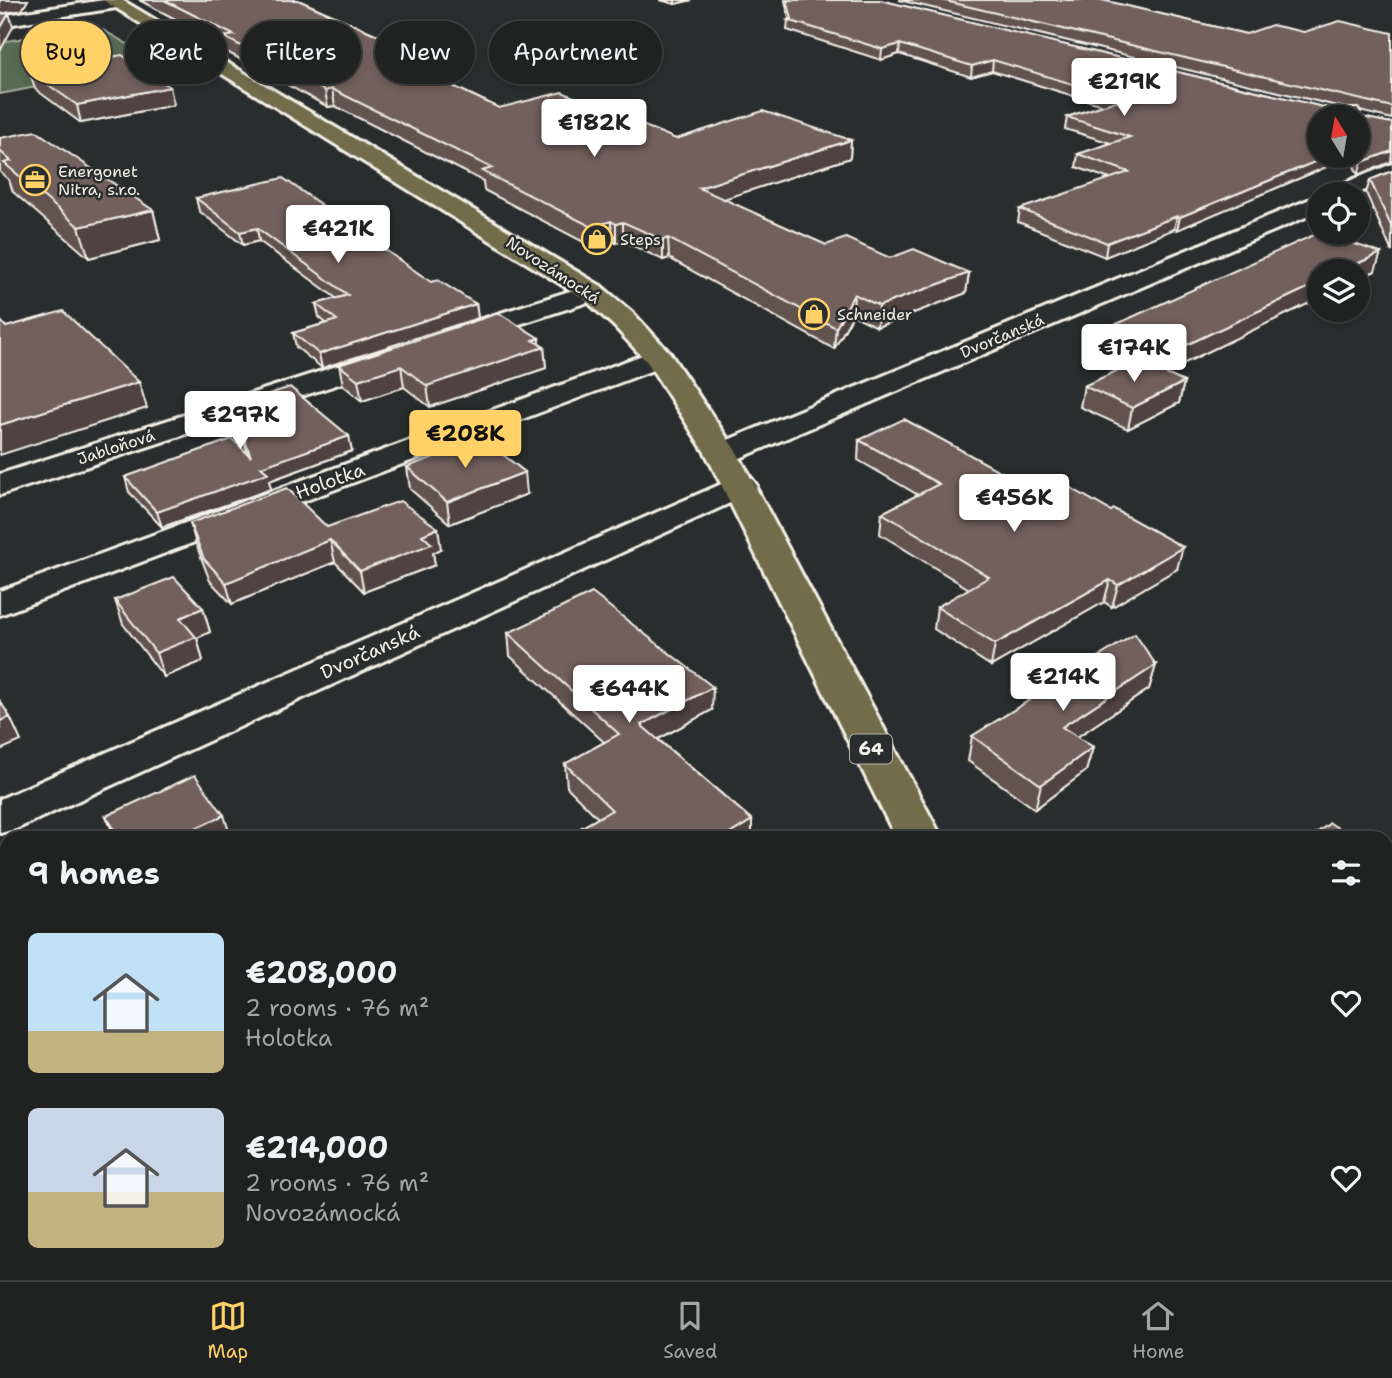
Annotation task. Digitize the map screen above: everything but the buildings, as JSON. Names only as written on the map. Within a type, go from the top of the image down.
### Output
[{"type":"main road","name":"Novozámocká","points":[[113,1],[592,292],[624,320],[659,358],[731,470],[915,831]]},
{"type":"street","points":[[0,22],[113,1]]},
{"type":"street","points":[[1366,182],[1392,171]]},
{"type":"street","name":"Dvorčanská","points":[[0,817],[731,470],[1307,208]]},
{"type":"street","name":"Jabloňová","points":[[0,485],[592,292]]},
{"type":"street","name":"Holotka","points":[[0,604],[659,358]]},
{"type":"green space","points":[[111,35],[125,43],[125,70],[111,73]]},
{"type":"green space","points":[[21,38],[21,84],[52,84],[0,94],[0,42]]},
{"type":"place","name":"Energonet Nitra, s.r.o.","points":[[35,180]]},
{"type":"place","name":"Steps","points":[[597,239]]},
{"type":"place","name":"Schneider","points":[[814,314]]}]
